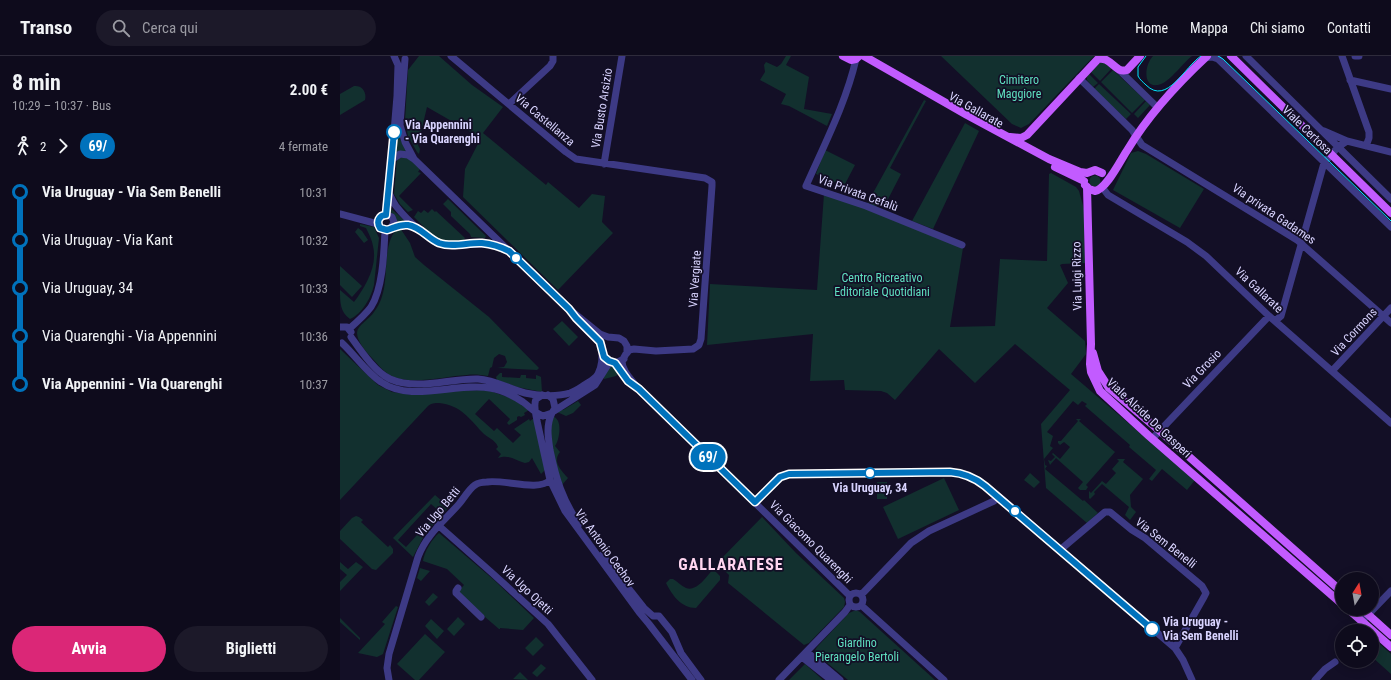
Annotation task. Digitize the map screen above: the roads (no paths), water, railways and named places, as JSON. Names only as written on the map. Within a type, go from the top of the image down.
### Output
[{"type":"main road","name":"Via Gallarate","points":[[844,56],[849,60],[859,57],[1049,159],[1075,170],[1086,180],[1092,190],[1101,187]]},
{"type":"main road","points":[[1008,137],[1021,138],[1027,135],[1099,58],[1108,59],[1118,69],[1127,70],[1140,56]]},
{"type":"main road","name":"Viale Certosa","points":[[1232,56],[1391,212]]},
{"type":"main road","name":"Via Gallarate","points":[[859,57],[1047,164],[1086,180]]},
{"type":"main road","points":[[1101,187],[1115,170],[1135,136],[1157,107],[1205,57]]},
{"type":"main road","points":[[1047,164],[1080,186],[1084,201],[1088,208],[1105,179],[1102,173],[1115,170]]},
{"type":"main road","name":"Via Gallarate","points":[[1086,180],[1095,170],[1102,173]]},
{"type":"main road","name":"Via Luigi Rizzo","points":[[1086,180],[1091,344]]},
{"type":"main road","name":"Viale Alcide De Gasperi","points":[[1091,344],[1098,371],[1109,388],[1160,431],[1335,586]]},
{"type":"main road","name":"Viale Alcide De Gasperi","points":[[1091,344],[1091,372],[1100,391],[1152,439],[1335,598]]},
{"type":"main road","points":[[1356,616],[1391,647]]},
{"type":"main road","points":[[1370,616],[1391,635]]},
{"type":"street","name":"Via Castellanza","points":[[451,56],[576,159],[705,178],[711,181]]},
{"type":"street","points":[[509,104],[550,66],[554,56]]},
{"type":"street","name":"Via Busto Arsizio","points":[[604,164],[622,56]]},
{"type":"street","name":"Viale Certosa","points":[[1246,56],[1391,199]]},
{"type":"street","points":[[1342,56],[1369,132],[1369,138],[1366,146]]},
{"type":"street","points":[[395,57],[400,60],[407,58]]},
{"type":"street","points":[[386,215],[397,96],[398,65],[395,57]]},
{"type":"street","name":"Via Privata Cefalù","points":[[859,57],[841,105],[806,186],[866,206],[962,245]]},
{"type":"street","name":"Viale Certosa","points":[[1205,57],[1218,59],[1391,227]]},
{"type":"street","name":"Via Giacomo Quarenghi","points":[[407,58],[403,69],[400,116],[401,130],[414,159],[569,309],[600,334],[606,337],[620,338],[625,343],[627,348],[626,356],[622,363],[625,371],[637,387],[850,596]]},
{"type":"street","points":[[1118,69],[1157,107]]},
{"type":"street","name":"Via privata Gadames","points":[[1079,78],[1132,130],[1142,144],[1273,224],[1301,243],[1391,323]]},
{"type":"street","points":[[1350,80],[1391,89]]},
{"type":"street","points":[[1355,92],[1361,85],[1366,83]]},
{"type":"street","name":"Viale Certosa","points":[[1320,129],[1347,141]]},
{"type":"street","points":[[1347,141],[1391,152]]},
{"type":"street","name":"Viale Certosa","points":[[1338,147],[1347,141]]},
{"type":"street","points":[[1275,321],[1281,316],[1324,163],[1338,147]]},
{"type":"street","points":[[391,160],[400,154],[408,155],[414,159]]},
{"type":"street","name":"Via Vergiate","points":[[626,356],[629,350],[634,349],[656,351],[693,349],[699,345],[701,340],[712,186],[711,181]]},
{"type":"street","name":"Via Gallarate","points":[[1101,187],[1108,195],[1187,242],[1206,256],[1269,316],[1391,423]]},
{"type":"street","points":[[388,191],[395,205],[418,228],[440,243],[448,245],[487,242],[489,239],[488,230]]},
{"type":"street","points":[[340,214],[365,220],[379,221]]},
{"type":"street","points":[[345,328],[366,314],[377,295],[388,229],[394,224],[391,216],[382,216],[379,221],[381,228],[388,229],[403,225],[418,228]]},
{"type":"street","points":[[482,243],[509,251]]},
{"type":"street","name":"Via Cormons","points":[[1332,371],[1391,308]]},
{"type":"street","name":"Via Giacomo Quarenghi","points":[[569,309],[600,342],[606,359],[616,364],[628,381],[637,387]]},
{"type":"street","name":"Via Grosio","points":[[1152,439],[1269,316]]},
{"type":"street","points":[[340,320],[345,328],[351,333],[351,337],[367,358],[381,373],[394,381],[418,384],[463,379],[485,380],[499,383],[523,393],[551,396],[555,402],[553,412]]},
{"type":"street","points":[[341,343],[348,342],[351,337]]},
{"type":"street","points":[[537,412],[535,402],[545,395],[570,393],[593,380],[601,366],[603,359],[602,350],[606,340],[612,337]]},
{"type":"street","points":[[341,343],[378,380],[393,388],[414,391],[466,387],[490,388],[512,396],[543,416],[553,412],[590,388],[599,380],[608,364],[618,362],[626,356]]},
{"type":"street","name":"Via Vergiate","points":[[625,343],[631,346],[667,350]]},
{"type":"street","name":"Via Antonio Cechov","points":[[537,412],[537,421],[553,479],[565,512],[640,614],[692,680]]},
{"type":"street","name":"Via Antonio Cechov","points":[[553,412],[548,422],[548,436],[553,479],[584,530],[644,608],[653,616],[659,616],[674,636],[681,653],[701,680]]},
{"type":"street","points":[[755,502],[782,476],[806,474],[955,472],[974,478],[998,496],[1175,648],[1183,660],[1192,680]]},
{"type":"street","name":"Via Ugo Betti","points":[[389,680],[387,668],[388,659],[418,557],[425,542],[438,525],[475,485],[494,481],[513,484],[545,484],[553,479]]},
{"type":"street","points":[[861,595],[911,543],[929,531],[994,500],[998,496]]},
{"type":"street","name":"Via Sem Benelli","points":[[1060,550],[1105,512],[1110,512],[1134,532],[1145,538],[1202,586],[1206,593],[1175,648]]},
{"type":"street","name":"Via Ugo Ojetti","points":[[438,525],[492,572],[550,626],[592,680]]},
{"type":"street","points":[[458,588],[456,593],[481,616]]},
{"type":"street","points":[[1379,601],[1391,591]]},
{"type":"street","points":[[850,605],[848,600],[855,592],[861,595],[863,599],[861,605]]},
{"type":"street","points":[[850,605],[854,607],[861,605]]},
{"type":"street","points":[[779,680],[850,605]]},
{"type":"street","points":[[861,605],[944,680]]},
{"type":"street","points":[[649,624],[649,620],[653,616]]},
{"type":"street","points":[[1362,621],[1364,616]]},
{"type":"street","points":[[664,643],[671,643],[674,640],[674,636]]},
{"type":"street","points":[[804,655],[831,680]]},
{"type":"street","points":[[804,655],[840,680]]},
{"type":"street","points":[[1315,680],[1323,670],[1335,662]]},
{"type":"tram line","points":[[1146,56],[1138,67],[1138,76],[1146,85],[1154,90],[1161,91],[1168,88],[1175,82],[1201,56]]},
{"type":"tram line","points":[[1218,56],[1223,59],[1391,221]]},
{"type":"place","name":"Via Appennini - Via Quarenghi","points":[[394,132]]},
{"type":"place","name":"Via Uruguay, 34","points":[[870,473]]},
{"type":"place","name":"Via Uruguay - Via Sem Benelli","points":[[1152,629]]},
{"type":"district","name":"GALLARATESE","points":[[731,564]]},
{"type":"park label","name":"Cimitero Maggiore","points":[[1019,87]]},
{"type":"park label","name":"Centro Ricreativo Editoriale Quotidiani","points":[[882,285]]},
{"type":"park label","name":"Giardino Pierangelo Bertoli","points":[[857,650]]}]
